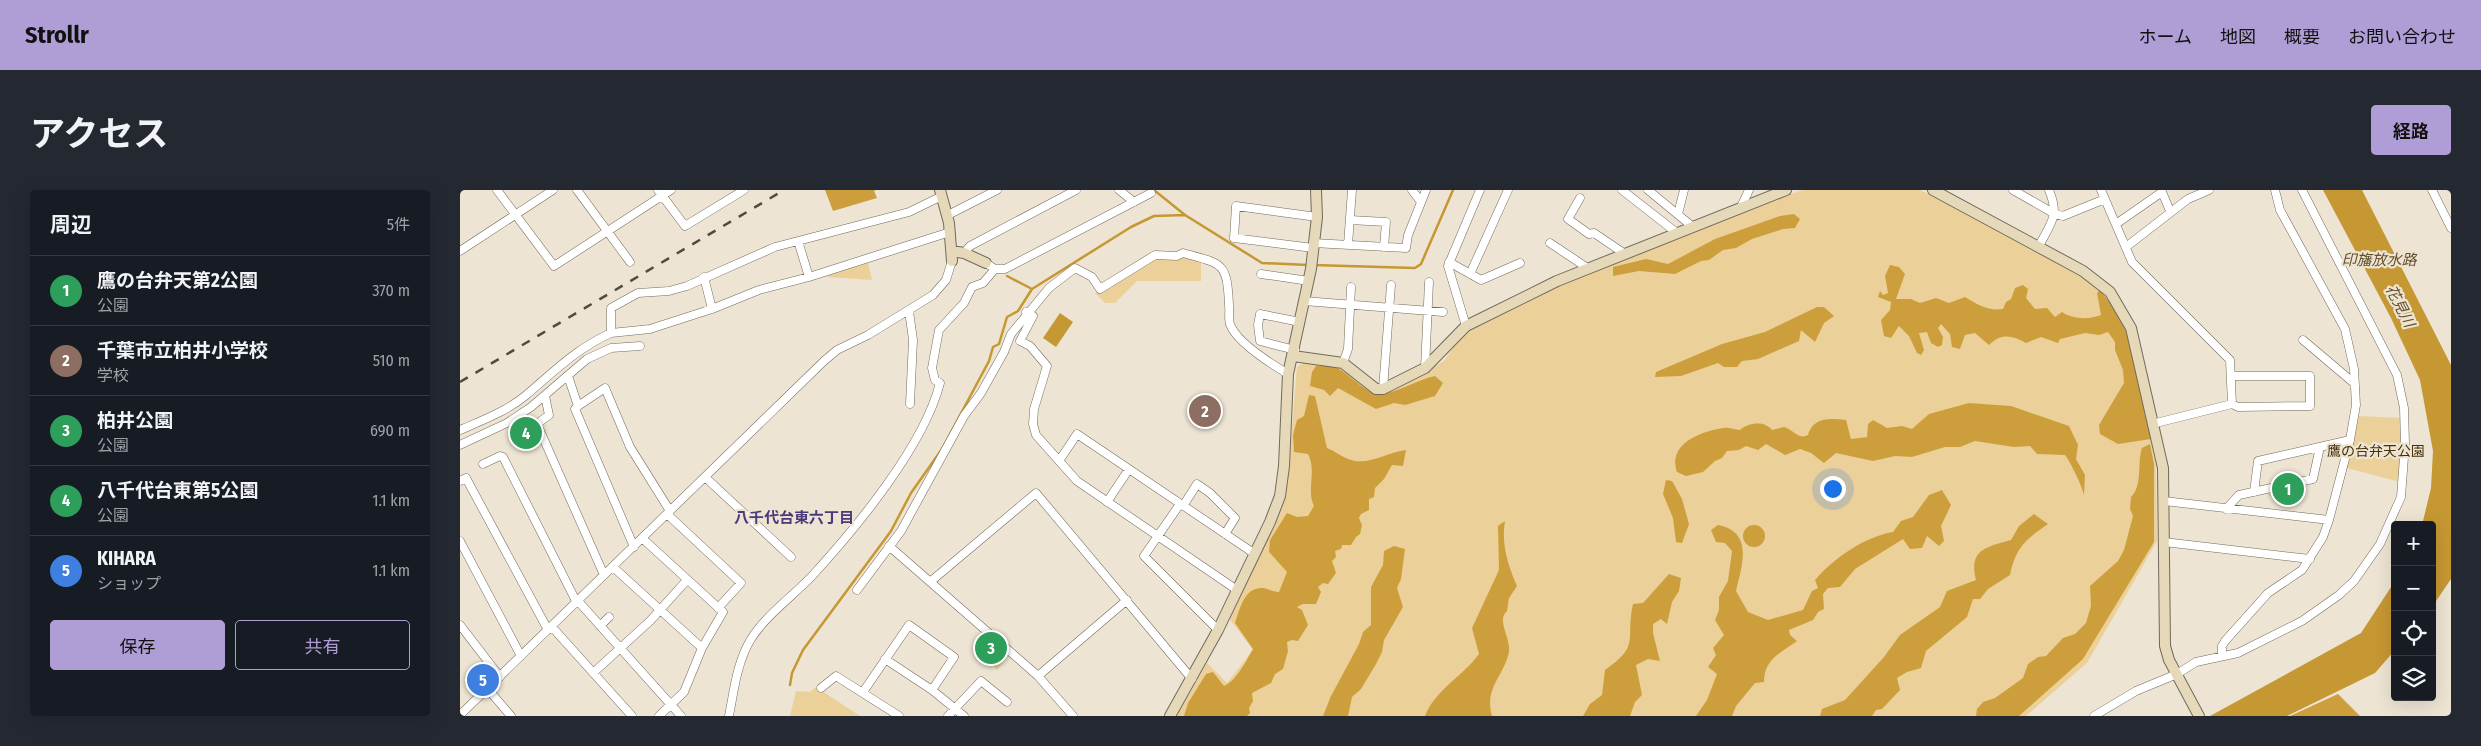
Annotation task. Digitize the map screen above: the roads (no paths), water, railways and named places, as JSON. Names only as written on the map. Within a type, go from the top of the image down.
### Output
[{"type":"street","points":[[497,190],[554,266],[608,232],[660,193],[671,190]]},
{"type":"street","points":[[460,251],[554,190]]},
{"type":"street","points":[[577,190],[630,262]]},
{"type":"street","points":[[948,215],[997,190]]},
{"type":"street","points":[[964,254],[970,246],[1076,190]]},
{"type":"street","points":[[1119,190],[1134,202]]},
{"type":"street","points":[[1170,716],[1218,630],[1255,554],[1280,496],[1284,466],[1288,374],[1294,353],[1311,265],[1316,217],[1316,190]]},
{"type":"street","points":[[1348,245],[1352,190]]},
{"type":"street","points":[[1412,190],[1421,202]]},
{"type":"street","points":[[1316,217],[1236,206],[1234,238],[1313,245],[1406,248],[1408,234],[1426,190]]},
{"type":"street","points":[[1466,326],[1448,266],[1480,190]]},
{"type":"street","points":[[1470,274],[1508,190]]},
{"type":"street","points":[[1622,190],[1677,234]]},
{"type":"street","points":[[1648,190],[1693,227]]},
{"type":"street","points":[[1678,214],[1684,190]]},
{"type":"street","points":[[1740,209],[1748,190]]},
{"type":"street","points":[[1300,322],[1260,314],[1258,325],[1260,341],[1294,353],[1343,363],[1376,389],[1383,389],[1425,368],[1466,326],[1557,281],[1786,190]]},
{"type":"street","points":[[1934,190],[2039,246],[2097,280],[2110,292],[2131,328],[2163,468],[2165,646],[2169,660],[2200,716]]},
{"type":"street","points":[[2013,190],[2055,214],[2063,216],[2103,193],[2132,262],[2230,360],[2232,404]]},
{"type":"street","points":[[2039,246],[2055,214],[2055,206],[2049,190]]},
{"type":"street","points":[[2126,247],[2170,211],[2188,199],[2207,190]]},
{"type":"street","points":[[2222,656],[2222,646],[2225,641],[2268,593],[2302,570],[2310,559],[2329,520],[2350,440],[2356,406],[2355,384],[2345,329],[2280,210],[2275,190]]},
{"type":"street","points":[[2094,716],[2136,691],[2180,679],[2196,662],[2238,652],[2302,621],[2339,595],[2366,566],[2380,544],[2397,509],[2404,453],[2404,408],[2397,375],[2302,190]]},
{"type":"street","points":[[2432,190],[2448,214],[2451,228]]},
{"type":"street","points":[[660,193],[685,226],[740,191]]},
{"type":"street","points":[[2116,224],[2162,192],[2170,211]]},
{"type":"street","points":[[460,715],[837,350],[909,311],[941,288],[946,280],[952,256],[948,215],[941,193],[908,212],[798,241],[743,259],[704,278],[669,291],[638,294],[611,308],[611,333]]},
{"type":"street","points":[[952,256],[964,254],[995,269],[1005,269],[1151,193]]},
{"type":"street","points":[[1580,198],[1568,220],[1589,234],[1594,233],[1624,254]]},
{"type":"street","points":[[1350,220],[1386,222],[1384,247]]},
{"type":"street","points":[[460,430],[524,398],[558,366],[590,343],[611,333],[650,329],[759,290],[808,277],[950,232]]},
{"type":"street","points":[[798,241],[808,277]]},
{"type":"street","points":[[1550,243],[1589,269]]},
{"type":"street","points":[[857,590],[901,531],[970,408],[981,393],[1004,352],[1011,334],[1026,312],[1060,277],[1076,268],[1092,277],[1100,289],[1155,255],[1177,256],[1183,253],[1215,262],[1224,270],[1228,280],[1230,325],[1258,356],[1288,374]]},
{"type":"street","points":[[1449,262],[1482,280],[1520,263]]},
{"type":"street","points":[[729,716],[739,669],[751,640],[764,623],[812,575],[859,521],[924,426],[934,405],[940,383],[935,380],[932,368],[939,330],[964,303],[972,287],[983,283],[995,269]]},
{"type":"street","points":[[1260,274],[1308,281]]},
{"type":"street","points":[[704,278],[712,308]]},
{"type":"street","points":[[1425,368],[1429,282]]},
{"type":"street","points":[[1383,389],[1390,285]]},
{"type":"street","points":[[1343,363],[1348,349],[1351,287]]},
{"type":"street","points":[[1304,301],[1443,312]]},
{"type":"street","points":[[909,311],[913,340],[910,404]]},
{"type":"street","points":[[1026,312],[1033,316],[1020,342],[1030,346],[1047,366],[1034,409],[1033,424],[1036,435],[1077,481],[1237,590]]},
{"type":"street","points":[[2304,340],[2355,384]]},
{"type":"street","points":[[460,445],[507,423],[545,396],[587,359],[611,348],[640,346]]},
{"type":"street","points":[[568,376],[578,406]]},
{"type":"street","points":[[2152,424],[2232,404],[2238,407],[2310,406],[2310,376],[2231,376]]},
{"type":"street","points":[[634,547],[575,409],[605,388],[630,447],[668,513],[741,584],[718,608]]},
{"type":"street","points":[[545,396],[549,415],[537,424],[604,575]]},
{"type":"street","points":[[1059,461],[1077,434],[1255,554]]},
{"type":"street","points":[[2254,492],[2258,461],[2350,440]]},
{"type":"street","points":[[2226,509],[2239,496],[2313,479],[2320,447]]},
{"type":"street","points":[[484,464],[500,456],[503,457],[577,602],[621,648],[681,716]]},
{"type":"street","points":[[1107,502],[1129,469]]},
{"type":"street","points":[[460,481],[466,478],[550,628],[632,716]]},
{"type":"street","points":[[706,478],[790,557]]},
{"type":"street","points":[[1218,630],[1144,556],[1197,484],[1210,493],[1235,518],[1225,534]]},
{"type":"street","points":[[930,582],[1036,493],[1192,679]]},
{"type":"street","points":[[2164,501],[2329,520]]},
{"type":"street","points":[[643,539],[723,612],[702,648],[684,692],[659,716]]},
{"type":"street","points":[[460,541],[521,656]]},
{"type":"street","points":[[2164,542],[2310,559]]},
{"type":"street","points":[[889,546],[1038,676],[1072,716]]},
{"type":"street","points":[[613,567],[702,648]]},
{"type":"street","points":[[593,673],[621,648],[687,580]]},
{"type":"street","points":[[1038,676],[1127,600]]},
{"type":"street","points":[[600,626],[609,617]]},
{"type":"street","points":[[863,692],[909,625],[954,657],[932,690]]},
{"type":"street","points":[[461,627],[500,676]]},
{"type":"street","points":[[885,659],[932,690],[964,716]]},
{"type":"street","points":[[822,688],[836,676],[899,716]]},
{"type":"street","points":[[948,716],[981,681],[1008,702]]},
{"type":"street","points":[[487,688],[511,716]]},
{"type":"water","name":"印旛放水路","points":[[2323,190],[2362,190],[2451,365],[2451,579],[2436,601],[2436,521],[2423,521],[2431,488],[2433,451],[2420,380],[2391,318]]},
{"type":"water","points":[[1060,313],[1073,322],[1056,347],[1043,338]]},
{"type":"water","points":[[2391,587],[2391,655],[2375,673],[2287,716],[2210,716],[2361,633]]},
{"type":"waterway","points":[[1154,190],[1185,215],[1262,263],[1308,265]]},
{"type":"waterway","points":[[1313,265],[1415,268],[1421,264],[1453,190]]},
{"type":"waterway","points":[[790,685],[792,673],[803,650],[891,531],[911,493],[942,449],[989,361],[993,347],[999,344],[1007,317],[1018,311],[1032,289],[1131,227],[1154,216],[1185,215]]},
{"type":"waterway","points":[[1007,276],[1032,289]]},
{"type":"railway","points":[[460,382],[784,190]]},
{"type":"place","name":"千葉市立柏井小学校","points":[[1205,411]]},
{"type":"place","name":"八千代台東第5公園","points":[[526,433]]},
{"type":"place","name":"鷹の台弁天第2公園","points":[[2288,489]]},
{"type":"place","name":"柏井公園","points":[[991,648]]},
{"type":"place","name":"KIHARA","points":[[483,680]]},
{"type":"district","name":"八千代台東六丁目","points":[[794,518]]},
{"type":"water label","name":"花見川","points":[[2400,306]]},
{"type":"park label","name":"鷹の台弁天公園","points":[[2376,451]]}]
